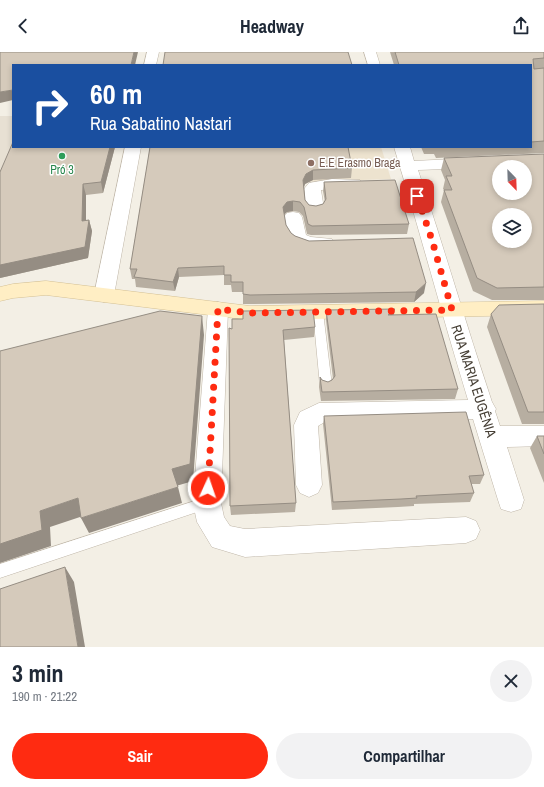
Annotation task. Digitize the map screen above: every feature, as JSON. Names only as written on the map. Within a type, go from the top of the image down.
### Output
[{"type":"street","points":[[150,64],[153,52]]},
{"type":"street","points":[[370,52],[374,64]]},
{"type":"street","points":[[104,295],[133,148]]},
{"type":"street","name":"RUA MARIA EUGÊNIA","points":[[402,148],[406,177],[424,240],[452,310],[484,409],[511,500]]},
{"type":"street","points":[[406,177],[491,162]]},
{"type":"street","points":[[315,209],[312,189],[314,187],[319,185],[366,183]]},
{"type":"street","points":[[293,217],[297,238],[303,242],[339,242]]},
{"type":"street","points":[[0,294],[13,290],[46,288],[250,313],[544,308]]},
{"type":"street","points":[[218,309],[207,503],[211,522],[222,538],[245,543],[466,530]]},
{"type":"street","points":[[309,485],[306,425],[309,419],[319,413],[484,409]]},
{"type":"street","points":[[492,437],[544,436]]},
{"type":"lane","points":[[318,312],[326,386]]},
{"type":"lane","points":[[0,572],[207,503]]},
{"type":"shaded area","points":[[0,116],[12,116],[13,148],[0,192]]},
{"type":"shaded area","name":"E.E Erasmo Braga","points":[[238,148],[381,148],[391,179],[302,182]]},
{"type":"building","points":[[0,52],[134,52],[131,64],[12,64],[12,90],[0,92]]},
{"type":"building","points":[[165,52],[348,52],[352,64],[163,64]]},
{"type":"building","points":[[395,52],[544,52],[544,58],[533,59],[534,69],[544,68],[544,141],[532,142],[532,64],[399,64]]},
{"type":"building","points":[[12,144],[12,148],[110,148],[101,182],[83,184],[82,221],[89,220],[85,247],[0,265],[0,172]]},
{"type":"building","points":[[150,148],[348,148],[352,168],[313,170],[306,174],[303,180],[305,200],[309,205],[316,206],[323,204],[326,199],[324,182],[395,180],[409,224],[312,226],[308,224],[304,207],[300,202],[293,201],[287,202],[283,207],[286,225],[295,236],[309,241],[413,238],[426,283],[416,292],[250,295],[243,294],[243,282],[231,282],[231,275],[224,275],[224,266],[178,268],[173,282],[134,277],[137,269],[130,269]]},
{"type":"building","points":[[544,154],[544,287],[497,288],[477,278],[444,190],[452,190],[446,176],[452,176],[444,158]]},
{"type":"building","points":[[544,304],[544,412],[528,412],[491,314],[499,305]]},
{"type":"building","points":[[395,309],[388,315],[436,314],[458,389],[322,392],[320,377],[322,380],[328,382],[335,376],[326,310]]},
{"type":"building","points":[[313,310],[315,327],[283,330],[296,503],[230,506],[229,328],[232,329],[232,319],[243,319],[243,311]]},
{"type":"building","points":[[160,311],[202,316],[190,464],[172,469],[178,487],[81,518],[78,498],[40,511],[42,530],[0,544],[0,351]]},
{"type":"building","points":[[466,412],[484,475],[469,476],[474,493],[416,496],[417,498],[333,502],[324,416]]},
{"type":"building","points":[[537,436],[544,436],[544,454]]},
{"type":"building","points":[[65,567],[78,647],[0,647],[0,589]]},
{"type":"place","name":"Pró 3","points":[[62,156]]},
{"type":"place","name":"E.E Erasmo Braga","points":[[311,163]]},
{"type":"route","points":[[208,488],[218,309],[250,313],[452,310],[432,240],[417,196]]}]
